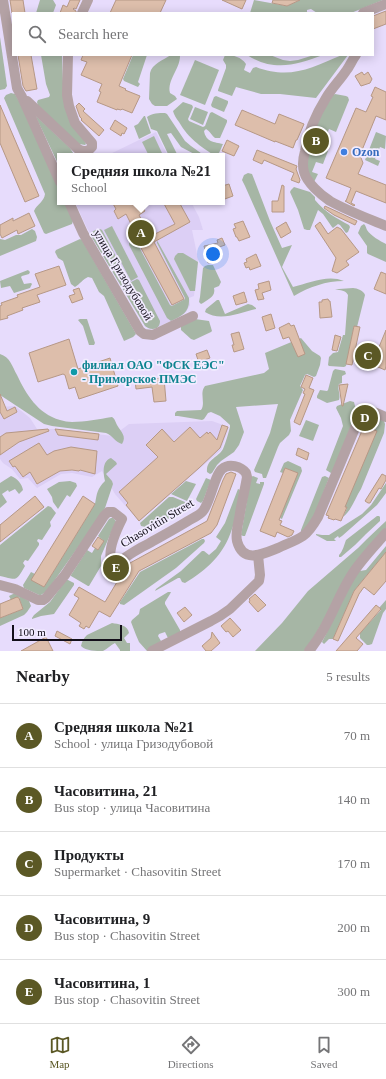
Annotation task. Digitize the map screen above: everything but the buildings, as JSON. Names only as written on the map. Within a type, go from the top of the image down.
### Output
[{"type":"street","points":[[3,0],[17,88],[57,175]]},
{"type":"street","points":[[82,12],[88,0]]},
{"type":"street","points":[[366,12],[386,4]]},
{"type":"street","points":[[22,97],[78,149],[83,151],[90,150],[92,143],[75,123],[69,106],[67,95],[68,56]]},
{"type":"street","points":[[355,56],[316,115],[305,148],[302,161],[303,168],[304,173],[316,189],[329,200],[386,226]]},
{"type":"street","name":"улица Гризодубовой","points":[[70,205],[82,231],[140,331],[144,334],[153,335],[193,316]]},
{"type":"street","points":[[152,651],[211,621],[230,608],[259,581],[260,575],[258,555],[291,542],[307,533],[318,517],[360,416],[365,411],[368,411],[386,417]]},
{"type":"street","name":"Chasovitin Street","points":[[0,584],[15,589],[38,600],[44,600],[51,594],[65,575],[108,512],[113,512],[122,519],[114,536],[110,556],[111,560],[117,562],[200,514],[206,507],[220,470],[227,466],[235,466],[246,472],[247,477],[236,538],[238,544],[244,552],[258,555]]},
{"type":"street","points":[[309,651],[322,632],[351,575],[386,534]]},
{"type":"shaded area","points":[[156,132],[166,153],[112,153]]},
{"type":"shaded area","points":[[76,205],[193,205],[199,217],[203,230],[192,230],[198,259],[194,296],[189,298],[190,305],[186,312],[154,329],[150,329],[145,326],[87,228]]},
{"type":"shaded area","points":[[15,406],[30,418],[37,429],[54,429],[113,436],[129,424],[212,421],[229,427],[221,450],[139,521],[115,494],[102,471],[92,477],[72,473],[61,474],[37,488],[28,478],[20,479],[12,469],[0,459],[0,407]]},
{"type":"green space","points":[[40,0],[53,0],[56,5],[53,12],[36,12]]},
{"type":"green space","points":[[254,0],[287,6],[300,0],[383,0],[353,12],[316,12],[311,9],[307,10],[307,12],[250,12]]},
{"type":"green space","points":[[0,37],[7,86],[5,89],[0,90]]},
{"type":"green space","points":[[41,56],[62,56],[63,82],[86,144],[85,145],[79,144],[38,106],[38,100],[49,97],[50,95],[46,84]]},
{"type":"green space","points":[[133,56],[147,56],[138,82],[140,84],[138,87],[124,81],[123,79]]},
{"type":"green space","points":[[169,56],[180,56],[170,84],[170,93],[177,99],[167,106],[155,106],[149,99],[150,73],[153,67]]},
{"type":"green space","points":[[225,56],[234,56],[240,58],[246,64],[244,70],[250,73],[253,68],[256,67],[268,71],[290,72],[310,68],[340,56],[347,56],[316,98],[280,94],[261,94],[236,87],[232,96],[218,91],[226,68],[223,60]]},
{"type":"green space","points":[[249,56],[273,56],[290,61],[311,56],[320,56],[304,62],[285,65],[266,64]]},
{"type":"green space","points":[[195,60],[219,70],[205,105],[180,95]]},
{"type":"green space","points":[[11,93],[15,94],[20,103],[57,185],[57,205],[66,205],[73,221],[72,224],[46,234],[44,233],[34,211],[45,194],[4,98],[6,95]]},
{"type":"green space","points":[[335,94],[346,96],[349,100],[336,132],[329,129],[321,148],[328,151],[323,164],[316,162],[312,172],[318,174],[314,182],[307,172],[308,149],[317,121]]},
{"type":"green space","points":[[216,96],[228,101],[224,112],[212,107],[211,105],[214,97]]},
{"type":"green space","points":[[183,102],[192,105],[193,107],[188,119],[189,121],[203,127],[205,126],[210,113],[212,112],[227,120],[220,138],[215,138],[206,129],[204,131],[205,135],[209,139],[223,144],[218,153],[211,153],[195,141],[176,118],[173,111]]},
{"type":"green space","points":[[195,107],[208,112],[203,125],[190,119]]},
{"type":"green space","points":[[158,113],[167,114],[185,141],[201,153],[192,153],[181,147],[171,133],[167,134],[176,153],[168,153],[157,131],[151,129],[147,117]]},
{"type":"green space","points":[[35,115],[70,148],[73,153],[57,153],[57,162]]},
{"type":"green space","points":[[144,116],[151,133],[139,139],[134,126],[138,124]]},
{"type":"green space","points":[[376,132],[386,136],[385,149],[380,147],[375,159],[380,161],[378,166],[365,160]]},
{"type":"green space","points":[[154,136],[162,153],[148,153],[142,142]]},
{"type":"green space","points":[[248,173],[252,174],[282,248],[292,245],[282,267],[293,287],[312,281],[332,278],[344,281],[318,285],[294,296],[242,180],[244,175]]},
{"type":"green space","points":[[294,187],[310,192],[323,208],[349,225],[350,227],[348,232],[346,233],[338,224],[333,228],[323,214],[318,210],[310,230],[304,229],[290,192]]},
{"type":"green space","points":[[364,224],[371,234],[386,244],[386,262],[367,253],[367,246],[358,233],[361,226]]},
{"type":"green space","points":[[112,226],[138,277],[131,281],[104,230]]},
{"type":"green space","points":[[32,229],[35,231],[37,237],[36,241],[0,256],[0,239],[5,240],[16,235],[21,235]]},
{"type":"green space","points":[[97,229],[102,230],[129,281],[139,280],[160,321],[157,328],[152,329],[145,326],[91,236],[92,232]]},
{"type":"green space","points":[[80,239],[82,240],[135,332],[136,334],[133,337],[124,341],[104,296],[99,292],[92,278],[86,278],[75,287],[71,284],[63,261],[58,258],[55,252],[56,250]]},
{"type":"green space","points":[[133,241],[137,243],[170,305],[172,306],[185,298],[157,241],[158,242],[189,298],[187,310],[179,317],[171,321],[167,318],[129,245],[129,243]]},
{"type":"green space","points":[[178,253],[183,253],[198,262],[195,291],[190,291],[174,259]]},
{"type":"green space","points":[[208,265],[213,265],[221,282],[219,286],[214,288],[212,297],[201,304],[199,302],[203,268]]},
{"type":"green space","points":[[28,270],[30,272],[29,274],[21,277],[24,284],[32,284],[30,288],[14,293],[10,286],[1,288],[0,281]]},
{"type":"green space","points":[[353,288],[360,290],[365,295],[357,327],[354,326],[346,366],[329,366],[329,357],[333,353],[338,352],[343,335],[345,335],[348,295],[346,292],[335,290]]},
{"type":"green space","points":[[219,300],[225,314],[248,304],[252,305],[256,309],[230,316],[217,316],[205,312],[206,309]]},
{"type":"green space","points":[[87,319],[95,343],[94,345],[89,345],[83,326],[78,320]]},
{"type":"green space","points":[[195,319],[209,321],[212,331],[194,340],[181,330],[181,326]]},
{"type":"green space","points":[[301,338],[312,351],[320,356],[320,365],[316,376],[305,375],[300,386],[303,390],[290,420],[291,431],[289,435],[280,443],[266,478],[263,478],[262,474],[255,472],[254,470],[270,433],[278,404],[236,407],[244,432],[239,445],[234,452],[217,465],[212,473],[210,474],[207,472],[210,461],[223,449],[230,425],[220,416],[211,412],[208,413],[202,420],[175,416],[175,413],[177,411],[201,410],[203,404],[203,389],[205,386],[264,373],[269,369],[265,353]]},
{"type":"green space","points":[[0,354],[6,357],[12,365],[24,389],[39,408],[45,413],[60,420],[70,422],[112,417],[123,434],[124,439],[122,444],[106,433],[44,424],[0,395]]},
{"type":"green space","points":[[335,369],[345,371],[346,374],[342,376],[342,383],[339,384],[339,400],[327,403],[317,398],[317,396],[320,390],[328,390],[333,371]]},
{"type":"green space","points":[[350,401],[354,402],[356,415],[333,472],[331,473],[326,470],[343,426],[336,408],[337,406]]},
{"type":"green space","points":[[368,416],[384,421],[384,433],[361,489],[351,507],[343,517],[347,508],[344,506],[362,432],[358,431]]},
{"type":"green space","points":[[306,420],[319,425],[313,441],[299,436]]},
{"type":"green space","points":[[111,458],[117,464],[106,474],[113,484],[105,508],[98,519],[47,591],[39,595],[24,588],[23,585],[31,572],[35,574],[32,580],[44,587],[95,504],[100,486],[105,481],[105,464]]},
{"type":"green space","points":[[288,461],[301,467],[302,471],[282,519],[280,518],[297,473],[285,468],[283,473],[280,472],[284,463]]},
{"type":"green space","points":[[11,476],[19,482],[23,490],[19,494],[15,489],[9,492],[8,490],[2,494],[7,502],[0,508],[0,483]]},
{"type":"green space","points":[[253,476],[258,478],[256,483],[260,484],[260,482],[264,482],[264,484],[245,536],[243,536],[241,535],[251,477]]},
{"type":"green space","points":[[325,476],[329,478],[312,522],[301,532],[322,477]]},
{"type":"green space","points":[[206,478],[211,480],[201,503],[196,499]]},
{"type":"green space","points":[[70,481],[76,483],[77,486],[70,497],[67,495],[58,509],[47,489],[59,482]]},
{"type":"green space","points":[[186,481],[196,484],[187,501],[171,494]]},
{"type":"green space","points":[[386,483],[386,493],[377,505],[342,536],[339,538],[338,536],[334,539],[336,541],[327,541],[316,535],[329,535],[362,514],[371,505]]},
{"type":"green space","points":[[238,489],[240,490],[234,524],[229,538],[219,554],[200,573],[185,583],[178,578],[155,591],[181,571],[202,551],[209,555],[216,549],[221,541],[216,537],[225,523]]},
{"type":"green space","points":[[169,497],[185,502],[187,505],[175,515],[151,528],[141,526],[140,523]]},
{"type":"green space","points":[[48,506],[51,507],[56,513],[50,522],[51,526],[42,540],[38,539],[37,541],[39,545],[28,561],[25,560],[23,563],[25,566],[20,575],[13,579],[0,576],[0,545]]},
{"type":"green space","points":[[377,516],[380,517],[380,521],[355,545],[339,557],[346,540]]},
{"type":"green space","points":[[111,518],[116,521],[101,556],[101,566],[88,586],[71,575],[87,550],[92,553],[95,548],[98,550],[104,541],[98,536]]},
{"type":"green space","points":[[386,521],[386,528],[366,549],[304,651],[255,651],[282,623],[308,591],[358,548]]},
{"type":"green space","points":[[202,539],[205,541],[204,543],[176,568],[124,605],[120,604],[140,572]]},
{"type":"green space","points":[[386,546],[386,552],[354,591],[333,639],[329,639],[324,644],[322,642],[355,576],[360,571],[366,570]]},
{"type":"green space","points":[[66,580],[74,583],[74,585],[54,614],[32,619],[34,615],[50,602]]},
{"type":"green space","points":[[168,592],[171,592],[165,604],[180,632],[168,638],[165,632],[159,634],[158,636],[161,641],[147,651],[139,642],[131,622],[139,614],[140,609]]},
{"type":"green space","points":[[15,593],[29,601],[31,606],[24,615],[0,626],[0,618],[23,609],[19,597],[11,600],[9,596]]},
{"type":"green space","points":[[386,600],[386,609],[383,613],[372,644],[367,645],[360,638],[360,633],[381,610],[379,608]]},
{"type":"green space","points":[[112,623],[122,625],[127,628],[129,633],[124,638],[127,643],[130,643],[130,651],[120,651],[115,643],[103,651],[88,650],[81,646],[87,635]]},
{"type":"place","name":"Часовитина, 21","points":[[316,141]]},
{"type":"place","name":"Ozon","points":[[344,152]]},
{"type":"place","name":"Средняя школа №21","points":[[141,233]]},
{"type":"place","name":"Продукты","points":[[368,356]]},
{"type":"place","name":"филиал ОАО \"ФСК ЕЭС\" - Приморское ПМЭС","points":[[74,372]]},
{"type":"place","name":"Часовитина, 9","points":[[365,418]]},
{"type":"place","name":"Часовитина, 1","points":[[116,568]]}]
